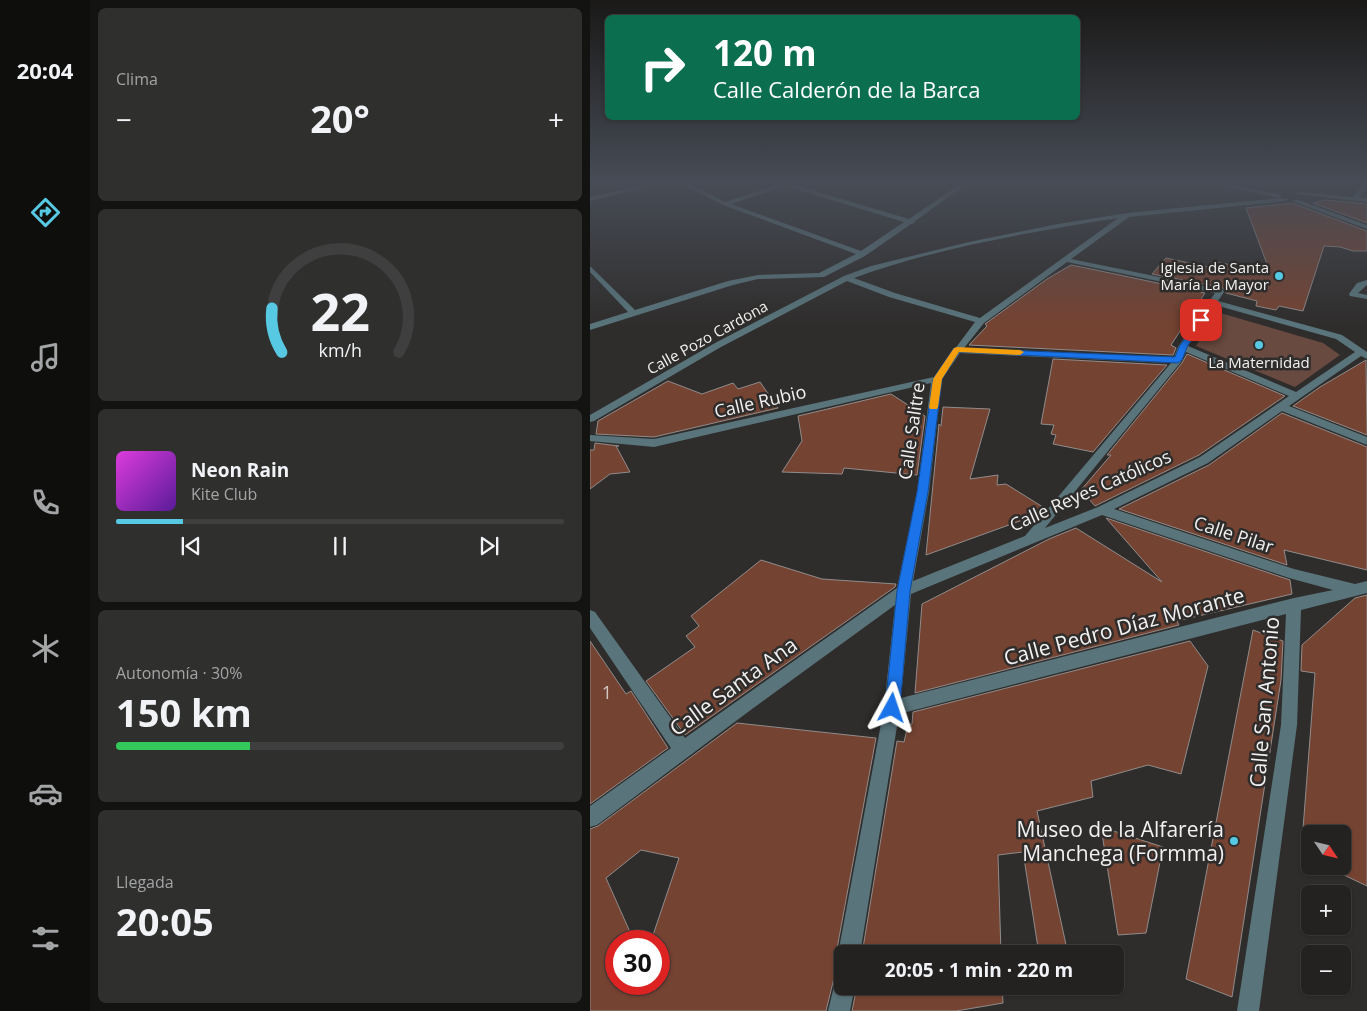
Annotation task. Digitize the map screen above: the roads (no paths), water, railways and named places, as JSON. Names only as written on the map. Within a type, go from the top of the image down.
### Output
[{"type":"street","points":[[799,231],[862,254]]},
{"type":"street","points":[[821,275],[852,260],[898,231]]},
{"type":"street","name":"Calle Pozo Cardona","points":[[590,419],[718,345],[843,281],[874,268],[970,244],[1033,231]]},
{"type":"street","name":"Calle Salitre","points":[[852,945],[892,708],[904,591],[923,492],[937,379],[981,320],[1106,231]]},
{"type":"street","points":[[852,260],[874,268]]},
{"type":"street","points":[[1029,538],[1178,360],[1183,347],[1220,292],[1066,260]]},
{"type":"street","points":[[590,268],[633,313]]},
{"type":"street","points":[[590,327],[731,283],[758,277],[821,275],[981,320]]},
{"type":"street","points":[[1367,282],[1360,285],[1353,294],[1367,297]]},
{"type":"street","points":[[1212,302],[1339,338],[1364,354]]},
{"type":"street","points":[[1183,347],[1297,396]]},
{"type":"street","points":[[957,350],[1178,360]]},
{"type":"street","name":"Calle Reyes Católicos","points":[[904,591],[1029,538],[1102,510],[1204,460],[1297,396],[1364,354]]},
{"type":"street","name":"Calle Rubio","points":[[590,438],[654,443],[937,379]]},
{"type":"street","points":[[1282,407],[1367,441]]},
{"type":"street","name":"Calle Pilar","points":[[1102,510],[1294,574],[1361,588]]},
{"type":"street","name":"Calle Pedro Díaz Morante","points":[[892,708],[1361,588]]},
{"type":"street","name":"Calle Santa Ana","points":[[590,818],[904,591]]},
{"type":"street","name":"Calle San Antonio","points":[[1248,1011],[1289,725],[1294,604]]},
{"type":"street","points":[[590,616],[683,750]]},
{"type":"street","points":[[840,1011],[843,995]]},
{"type":"place","name":"Iglesia de Santa María La Mayor","points":[[1279,276]]},
{"type":"place","name":"La Maternidad","points":[[1259,345]]},
{"type":"place","name":"Museo de la Alfarería Manchega (Formma)","points":[[1234,841]]}]
